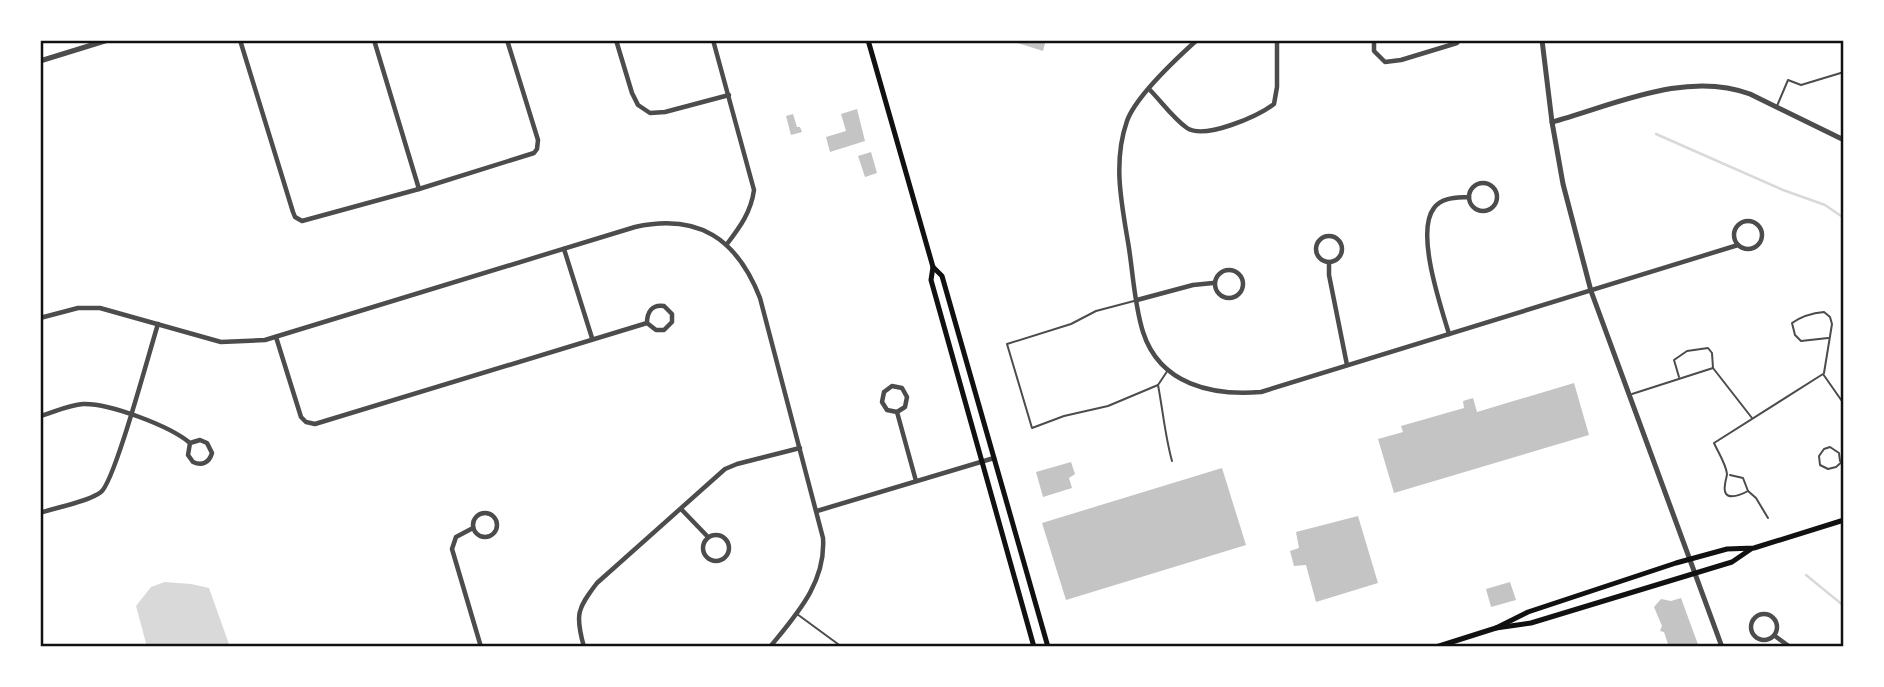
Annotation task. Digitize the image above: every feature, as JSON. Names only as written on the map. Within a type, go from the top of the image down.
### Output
[{"type":"main road","points":[[867,40],[933,267],[931,280],[1034,647]]},
{"type":"main road","points":[[933,267],[942,276],[1048,647]]},
{"type":"main road","points":[[1436,647],[1496,628],[1528,612],[1690,559],[1727,549],[1754,548],[1844,520]]},
{"type":"main road","points":[[1496,628],[1531,623],[1732,562],[1754,548]]},
{"type":"street","points":[[40,61],[108,40]]},
{"type":"street","points":[[240,40],[293,212],[298,220],[308,221],[528,156],[537,149],[538,140],[507,40]]},
{"type":"street","points":[[374,40],[419,189]]},
{"type":"street","points":[[616,40],[632,93],[638,105],[650,113],[665,112],[729,95]]},
{"type":"street","points":[[713,40],[754,190],[747,216],[727,244]]},
{"type":"street","points":[[1197,40],[1149,89],[1128,118],[1118,153],[1119,189],[1143,334],[1157,357],[1190,385],[1212,392],[1261,392],[1738,245],[1748,249],[1759,244],[1762,231],[1756,223],[1747,221],[1738,225],[1734,233],[1738,245]]},
{"type":"street","points":[[1149,89],[1189,130],[1205,132],[1261,114],[1274,104],[1277,87],[1276,40]]},
{"type":"street","points":[[1374,40],[1374,51],[1385,62],[1401,60],[1457,43],[1459,40]]},
{"type":"street","points":[[1542,40],[1552,122],[1570,214],[1591,291],[1722,647]]},
{"type":"street","points":[[1552,122],[1688,85],[1708,85],[1738,90],[1777,106],[1844,140]]},
{"type":"street","points":[[1480,183],[1493,188],[1497,197],[1494,205],[1483,211],[1471,205],[1469,197],[1472,188],[1480,183]]},
{"type":"street","points":[[1449,334],[1432,277],[1427,226],[1434,208],[1447,198],[1469,197]]},
{"type":"street","points":[[40,318],[87,307],[112,310],[221,342],[253,341],[276,337],[655,223],[678,222],[698,228],[727,244],[747,268],[760,298],[823,538],[818,577],[809,597],[770,647]]},
{"type":"street","points":[[1331,236],[1338,240],[1342,248],[1340,256],[1329,262],[1318,256],[1317,248],[1320,241],[1331,236]]},
{"type":"street","points":[[564,249],[592,338]]},
{"type":"street","points":[[1329,262],[1329,275],[1346,365]]},
{"type":"street","points":[[1221,273],[1238,273],[1243,281],[1242,292],[1235,298],[1224,297],[1217,292],[1213,283],[1221,273]]},
{"type":"street","points":[[1137,300],[1193,285],[1213,283]]},
{"type":"street","points":[[655,306],[664,306],[672,314],[673,322],[664,330],[656,330],[646,323],[649,312],[655,306]]},
{"type":"street","points":[[276,337],[301,417],[314,424],[646,323]]},
{"type":"street","points":[[40,513],[93,496],[105,489],[131,415],[158,324]]},
{"type":"street","points":[[892,386],[902,388],[907,397],[905,407],[897,412],[887,410],[882,402],[884,392],[892,386]]},
{"type":"street","points":[[40,416],[83,404],[131,415],[164,426],[190,443],[200,440],[208,443],[212,453],[208,461],[201,464],[193,462],[188,455],[190,443]]},
{"type":"street","points":[[897,412],[916,481]]},
{"type":"street","points":[[584,647],[578,626],[581,604],[597,583],[725,469],[800,448]]},
{"type":"street","points":[[817,511],[995,458]]},
{"type":"street","points":[[682,510],[708,538]]},
{"type":"street","points":[[472,528],[481,536],[489,537],[498,528],[497,520],[492,514],[480,513],[474,519],[472,528],[456,537],[453,549],[481,647]]},
{"type":"street","points":[[720,536],[727,541],[729,549],[723,560],[714,562],[706,558],[702,550],[708,538],[720,536]]},
{"type":"street","points":[[1766,614],[1774,620],[1777,627],[1775,636],[1764,640],[1756,637],[1751,628],[1756,617],[1766,614]]},
{"type":"street","points":[[1775,636],[1790,647]]},
{"type":"lane","points":[[1777,106],[1788,80],[1801,85],[1844,72]]},
{"type":"lane","points":[[1137,300],[1096,311],[1071,324],[1007,344],[1032,428],[1063,416],[1108,406],[1158,385],[1169,369]]},
{"type":"lane","points":[[1828,338],[1801,341],[1795,335],[1793,323],[1800,317],[1824,312],[1830,317],[1832,324],[1824,374],[1844,404]]},
{"type":"lane","points":[[1679,377],[1674,360],[1687,351],[1708,348],[1712,353],[1713,368],[1753,419]]},
{"type":"lane","points":[[1628,396],[1713,368]]},
{"type":"lane","points":[[1748,491],[1730,497],[1726,494],[1724,488],[1728,475],[1714,443],[1824,374]]},
{"type":"lane","points":[[1158,385],[1171,461]]},
{"type":"lane","points":[[1839,395],[1844,394]]},
{"type":"lane","points":[[1830,447],[1839,453],[1842,461],[1828,470],[1820,465],[1819,456],[1824,449],[1830,447]]},
{"type":"lane","points":[[1728,475],[1743,478],[1748,491],[1756,498],[1768,518]]},
{"type":"lane","points":[[797,614],[842,647]]},
{"type":"shaded area","points":[[165,582],[209,588],[230,647],[147,647],[136,606],[151,587]]},
{"type":"building","points":[[1008,40],[1046,40],[1043,51]]},
{"type":"building","points":[[857,109],[865,141],[830,152],[826,137],[846,131],[841,114]]},
{"type":"building","points":[[793,114],[797,127],[800,127],[802,132],[791,135],[786,116]]},
{"type":"building","points":[[871,152],[877,173],[865,177],[858,156]]},
{"type":"building","points":[[1574,383],[1589,435],[1394,493],[1378,439],[1403,432],[1401,426],[1464,408],[1463,401],[1473,398],[1477,412]]},
{"type":"building","points":[[1071,462],[1075,474],[1069,478],[1072,488],[1043,497],[1036,472]]},
{"type":"building","points":[[1222,468],[1246,545],[1066,600],[1042,523]]},
{"type":"building","points":[[1358,516],[1378,583],[1316,602],[1306,565],[1294,566],[1290,551],[1299,548],[1296,532]]},
{"type":"building","points":[[1510,582],[1516,600],[1491,607],[1486,589]]},
{"type":"building","points":[[1681,598],[1699,647],[1669,647],[1664,632],[1660,631],[1662,626],[1654,607],[1661,599],[1671,601]]},
{"type":"waterway","points":[[1656,134],[1783,190],[1825,205],[1844,218]]},
{"type":"waterway","points":[[1806,575],[1844,606]]}]
